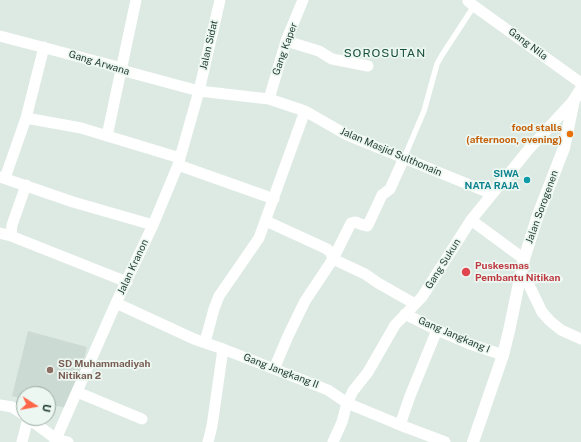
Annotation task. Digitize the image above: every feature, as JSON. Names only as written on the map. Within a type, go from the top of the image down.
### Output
[{"type":"main road","name":"Jalan Sorogenen","points":[[473,442],[510,331],[523,280],[524,258],[538,215],[564,148],[574,100],[581,89]]},
{"type":"street","points":[[107,136],[136,0]]},
{"type":"street","name":"Jalan Sidat","points":[[199,91],[220,0]]},
{"type":"street","name":"Gang Kaper","points":[[269,99],[286,41],[303,0]]},
{"type":"street","name":"Gang Nila","points":[[472,3],[581,82]]},
{"type":"street","name":"Gang Arwana","points":[[0,36],[118,67],[121,70],[199,91]]},
{"type":"street","points":[[286,41],[319,50],[332,59],[368,66]]},
{"type":"street","points":[[44,47],[26,118],[2,178],[73,202],[153,225]]},
{"type":"street","name":"Jalan Masjid Sulthonain","points":[[199,91],[269,99],[305,111],[347,135],[492,194]]},
{"type":"street","name":"Jalan Kranon","points":[[56,441],[116,303],[153,225],[179,161],[199,91]]},
{"type":"street","name":"Gang Sukun","points":[[333,442],[342,422],[347,403],[353,391],[368,372],[395,325],[422,297],[471,220],[529,149],[574,100]]},
{"type":"street","points":[[205,342],[219,296],[259,238],[305,111]]},
{"type":"street","points":[[26,118],[81,128],[107,136],[179,161],[274,199]]},
{"type":"street","points":[[274,368],[305,301],[333,259],[351,223],[355,222],[367,226],[382,195],[390,189],[404,158]]},
{"type":"street","points":[[26,186],[12,225],[5,234],[127,282]]},
{"type":"street","points":[[471,220],[524,258]]},
{"type":"street","points":[[266,221],[327,249],[331,253],[333,259],[365,274],[416,304]]},
{"type":"street","points":[[523,280],[544,315],[561,330],[581,339]]},
{"type":"street","name":"Gang Jangkang II","points":[[116,303],[158,323],[328,390],[347,403],[445,442]]},
{"type":"street","name":"Gang Jangkang I","points":[[405,314],[437,330],[503,355]]},
{"type":"street","points":[[400,425],[437,330]]},
{"type":"street","points":[[208,442],[212,426],[223,348]]},
{"type":"street","points":[[77,392],[142,419]]},
{"type":"street","points":[[0,404],[16,410]]},
{"type":"street","points":[[22,442],[26,426]]},
{"type":"street","points":[[38,426],[56,441],[68,442]]},
{"type":"lane","points":[[404,158],[430,94],[437,64],[472,3]]},
{"type":"lane","points":[[523,280],[560,279]]},
{"type":"shaded area","name":"SD Muhammadiyah Nitikan 2","points":[[28,331],[87,347],[71,409],[56,406],[56,386],[16,386],[16,397],[12,396]]},
{"type":"place","name":"food stalls (afternoon, evening)","points":[[570,134]]},
{"type":"place","name":"SIWA NATA RAJA","points":[[527,180]]},
{"type":"place","name":"Puskesmas Pembantu Nitikan","points":[[466,272]]},
{"type":"place","name":"SD Muhammadiyah Nitikan 2","points":[[50,370]]},
{"type":"district","name":"SOROSUTAN","points":[[385,53]]}]
